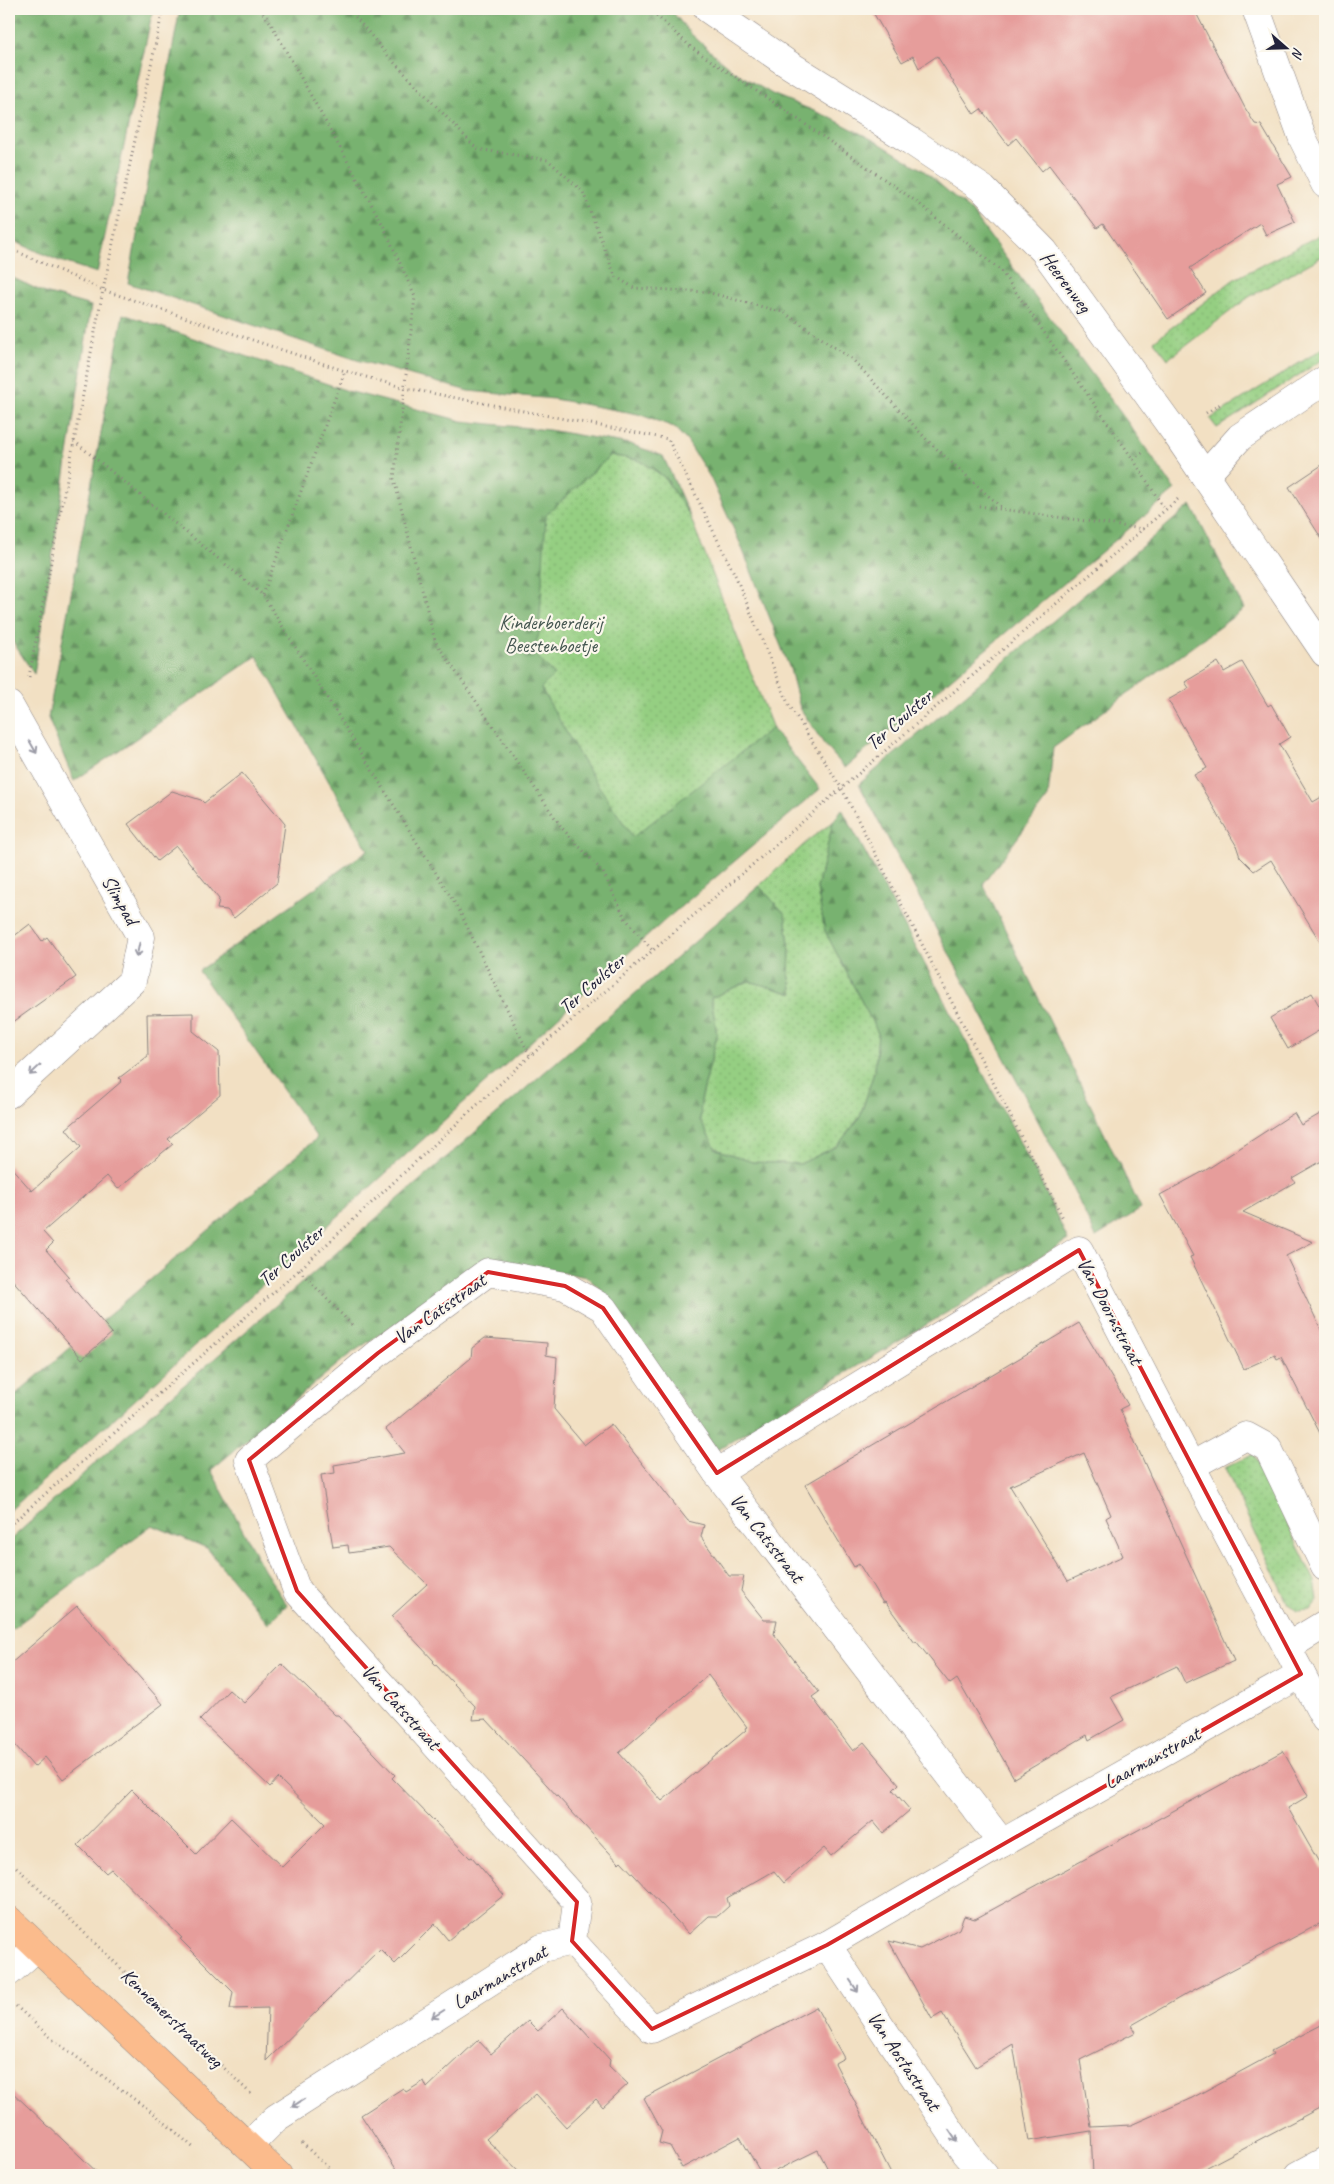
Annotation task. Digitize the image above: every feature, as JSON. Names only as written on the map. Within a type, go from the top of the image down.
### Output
[{"type":"main road","name":"Kennemerstraatweg","points":[[9,1920],[36,1948],[278,2175]]},
{"type":"street","name":"Heerenweg","points":[[708,9],[785,62],[911,141],[983,189],[1044,250],[1204,476],[1325,653]]},
{"type":"street","points":[[1256,9],[1303,138],[1325,184]]},
{"type":"street","points":[[1204,476],[1240,437],[1325,380]]},
{"type":"street","name":"Slimpad","points":[[9,1094],[132,981],[141,937],[14,715]]},
{"type":"street","name":"Van Doornstraat","points":[[717,1473],[1079,1250],[1325,1719]]},
{"type":"street","name":"Van Catsstraat","points":[[572,1941],[577,1902],[297,1591],[249,1460],[378,1353],[488,1272],[565,1286],[603,1308],[717,1473],[1002,1843]]},
{"type":"street","points":[[1191,1466],[1246,1436],[1268,1448],[1325,1567]]},
{"type":"street","points":[[1286,1646],[1325,1624]]},
{"type":"street","name":"Laarmanstraat","points":[[1002,1843],[1301,1674]]},
{"type":"street","points":[[827,1945],[1002,1843]]},
{"type":"street","name":"Laarmanstraat","points":[[248,2146],[276,2118],[542,1948],[572,1941],[652,2029],[827,1945]]},
{"type":"street","name":"Van Aostastraat","points":[[827,1945],[965,2153],[984,2175]]},
{"type":"street","points":[[9,1972],[36,1948]]},
{"type":"street","points":[[1299,2175],[1325,2161]]},
{"type":"path","points":[[14,715],[74,441],[103,290],[164,9]]},
{"type":"path","points":[[260,9],[270,22],[384,227],[415,297],[394,479],[435,641],[562,828],[603,872],[625,918],[653,951]]},
{"type":"path","points":[[349,9],[389,57],[477,149],[548,160],[583,192],[615,276],[634,288],[707,292],[785,313],[854,361],[928,441],[1003,509]]},
{"type":"path","points":[[649,9],[692,48],[917,202],[1001,271],[1133,459],[1165,510]]},
{"type":"path","points":[[9,248],[103,290],[345,371],[405,388],[668,439],[736,577],[788,703],[842,789],[1079,1250]]},
{"type":"path","points":[[263,595],[345,371]]},
{"type":"path","points":[[74,441],[263,595],[459,910],[530,1056]]},
{"type":"path","name":"Ter Coulster","points":[[9,1526],[298,1270],[530,1056],[1204,476]]},
{"type":"path","points":[[979,506],[1143,529]]},
{"type":"path","points":[[298,1270],[378,1353]]},
{"type":"path","name":"Kennemerstraatweg","points":[[9,1860],[336,2175]]},
{"type":"path","points":[[16,2006],[52,2039],[156,2115],[199,2152]]},
{"type":"highlighted area","points":[[1079,1250],[1301,1674],[827,1945],[652,2029],[572,1941],[577,1902],[297,1591],[249,1460],[378,1353],[488,1272],[565,1286],[603,1308],[717,1473]]},
{"type":"green space","points":[[9,9],[153,9],[97,273],[57,260],[9,239]]},
{"type":"green space","points":[[180,9],[670,9],[691,34],[732,70],[772,94],[829,117],[879,143],[923,170],[971,211],[1126,420],[1175,490],[845,768],[824,744],[800,708],[790,669],[740,543],[710,477],[687,441],[674,427],[638,414],[554,399],[468,391],[357,360],[128,283]]},
{"type":"green space","points":[[1325,232],[1325,255],[1249,297],[1168,359],[1154,341],[1233,280]]},
{"type":"green space","points":[[9,276],[45,293],[91,306],[34,674],[9,636]]},
{"type":"green space","points":[[123,314],[348,391],[462,421],[549,430],[630,444],[663,456],[690,516],[664,477],[641,461],[611,455],[546,515],[539,634],[533,652],[554,675],[541,688],[588,770],[633,837],[772,728],[820,789],[664,921],[152,1385],[9,1511],[9,1400],[317,1138],[199,971],[368,850],[257,656],[74,781],[48,718]]},
{"type":"green space","points":[[1325,347],[1325,358],[1217,428],[1210,419]]},
{"type":"green space","name":"Kinderboerderij Beestenboetje","points":[[349,418],[611,455],[641,461],[664,477],[690,516],[798,793],[667,906]]},
{"type":"green space","points":[[1191,505],[1244,609],[1053,748],[1048,797],[983,884],[1141,1209],[1096,1237],[1063,1168],[859,784]]},
{"type":"green space","points":[[842,809],[1040,1180],[1068,1240],[717,1450],[602,1291],[587,1277],[492,1260],[350,1354],[211,1470],[264,1570],[287,1605],[268,1624],[207,1548],[152,1525],[9,1631],[9,1541],[123,1438],[759,886],[785,914],[790,951],[789,973],[793,994],[749,981],[711,998],[717,1035],[701,1101],[700,1120],[716,1149],[752,1162],[800,1164],[837,1146],[860,1117],[875,1069],[878,1033],[825,931],[817,888],[833,822]]},
{"type":"green space","points":[[833,822],[817,888],[825,931],[878,1033],[875,1069],[860,1117],[837,1146],[800,1164],[752,1162],[716,1149],[700,1120],[701,1101],[717,1035],[711,998],[749,981],[793,994],[789,973],[790,951],[785,914],[759,886],[811,838]]},
{"type":"green space","points":[[1253,1454],[1315,1581],[1318,1600],[1310,1610],[1298,1611],[1288,1604],[1225,1468]]},
{"type":"building","points":[[871,9],[1194,9],[1245,108],[1255,124],[1261,125],[1292,177],[1277,184],[1295,222],[1266,235],[1260,223],[1190,268],[1206,293],[1168,319],[1103,224],[1097,228],[1049,165],[1042,171],[1016,138],[1008,145],[981,109],[974,114],[937,56],[919,68],[913,56],[902,62]]},
{"type":"building","points":[[1325,463],[1325,544],[1289,487]]},
{"type":"building","points":[[1218,662],[1224,672],[1242,662],[1268,706],[1271,704],[1290,737],[1279,744],[1313,802],[1325,795],[1325,950],[1271,860],[1254,871],[1240,857],[1236,845],[1194,775],[1207,768],[1168,700],[1189,688],[1185,682]]},
{"type":"building","points":[[242,773],[285,824],[277,883],[234,918],[227,910],[217,909],[219,899],[176,846],[157,861],[128,824],[172,791],[201,800],[204,803]]},
{"type":"building","points":[[30,924],[42,941],[47,937],[76,977],[9,1025],[9,940]]},
{"type":"building","points":[[1312,993],[1325,1016],[1325,1027],[1288,1049],[1270,1018]]},
{"type":"building","points":[[193,1013],[193,1031],[219,1052],[220,1095],[168,1139],[173,1144],[118,1189],[107,1176],[43,1232],[53,1243],[46,1250],[69,1276],[65,1279],[112,1333],[82,1359],[9,1276],[9,1165],[32,1191],[81,1147],[66,1129],[122,1081],[119,1078],[148,1056],[147,1014]]},
{"type":"building","points":[[1325,1111],[1325,1159],[1292,1178],[1295,1182],[1243,1212],[1313,1242],[1286,1256],[1325,1338],[1325,1443],[1281,1357],[1277,1359],[1275,1355],[1244,1369],[1190,1257],[1193,1256],[1160,1195],[1206,1170],[1294,1113],[1301,1125]]},
{"type":"building","points":[[1079,1323],[1128,1405],[1120,1409],[1234,1661],[1185,1683],[1177,1666],[1111,1697],[1124,1720],[1089,1740],[1087,1735],[1014,1778],[957,1679],[950,1684],[916,1641],[915,1643],[885,1602],[883,1603],[859,1564],[854,1567],[805,1485]],"holes":[[[1084,1453],[1111,1515],[1106,1518],[1123,1556],[1068,1581],[1010,1486]]]},
{"type":"building","points":[[485,1338],[547,1343],[546,1355],[557,1357],[554,1409],[584,1445],[611,1424],[688,1521],[704,1525],[701,1537],[729,1576],[744,1576],[741,1591],[764,1620],[777,1620],[774,1634],[819,1692],[812,1697],[853,1751],[864,1742],[899,1784],[893,1790],[910,1810],[883,1833],[873,1821],[831,1856],[824,1848],[784,1883],[774,1871],[727,1898],[729,1906],[718,1916],[709,1916],[689,1934],[621,1861],[619,1863],[486,1719],[473,1720],[475,1706],[392,1616],[427,1584],[389,1547],[349,1553],[348,1545],[333,1547],[321,1475],[335,1473],[334,1465],[405,1453],[386,1429],[471,1358],[472,1348]],"holes":[[[708,1675],[747,1727],[745,1728],[746,1730],[662,1801],[619,1753]]]},
{"type":"building","points":[[77,1606],[163,1704],[63,1779],[45,1757],[34,1767],[9,1738],[9,1665]]},
{"type":"building","points":[[282,1664],[335,1715],[338,1715],[395,1775],[392,1778],[470,1858],[472,1857],[504,1895],[448,1940],[435,1924],[395,1964],[380,1949],[266,2061],[268,2008],[230,2009],[233,1992],[180,1939],[182,1938],[111,1869],[106,1873],[78,1845],[132,1790],[196,1854],[231,1818],[282,1867],[325,1824],[278,1778],[270,1787],[200,1720],[229,1690],[244,1703]]},
{"type":"building","points":[[1283,1751],[1308,1796],[1288,1808],[1325,1873],[1325,1921],[1188,1993],[1132,2025],[1136,2032],[1080,2060],[1091,2127],[1131,2125],[1192,2098],[1273,2054],[1271,2051],[1325,2023],[1325,2105],[1192,2175],[1093,2175],[1091,2131],[1029,2141],[1013,2044],[976,2067],[942,2013],[932,2019],[889,1941],[920,1949],[959,1929],[964,1916],[975,1919]]},
{"type":"building","points":[[816,2007],[844,2058],[835,2063],[892,2175],[831,2175],[818,2150],[767,2175],[762,2175],[740,2137],[682,2168],[670,2146],[659,2143],[662,2131],[644,2098]]},
{"type":"building","points":[[563,2008],[610,2060],[609,2066],[628,2084],[603,2107],[596,2099],[566,2127],[536,2094],[486,2139],[523,2175],[400,2175],[361,2115],[403,2088],[406,2092],[424,2081],[427,2088],[478,2040],[491,2054],[528,2021],[538,2031]]},
{"type":"building","points":[[9,2089],[100,2175],[18,2175],[9,2166]]}]
